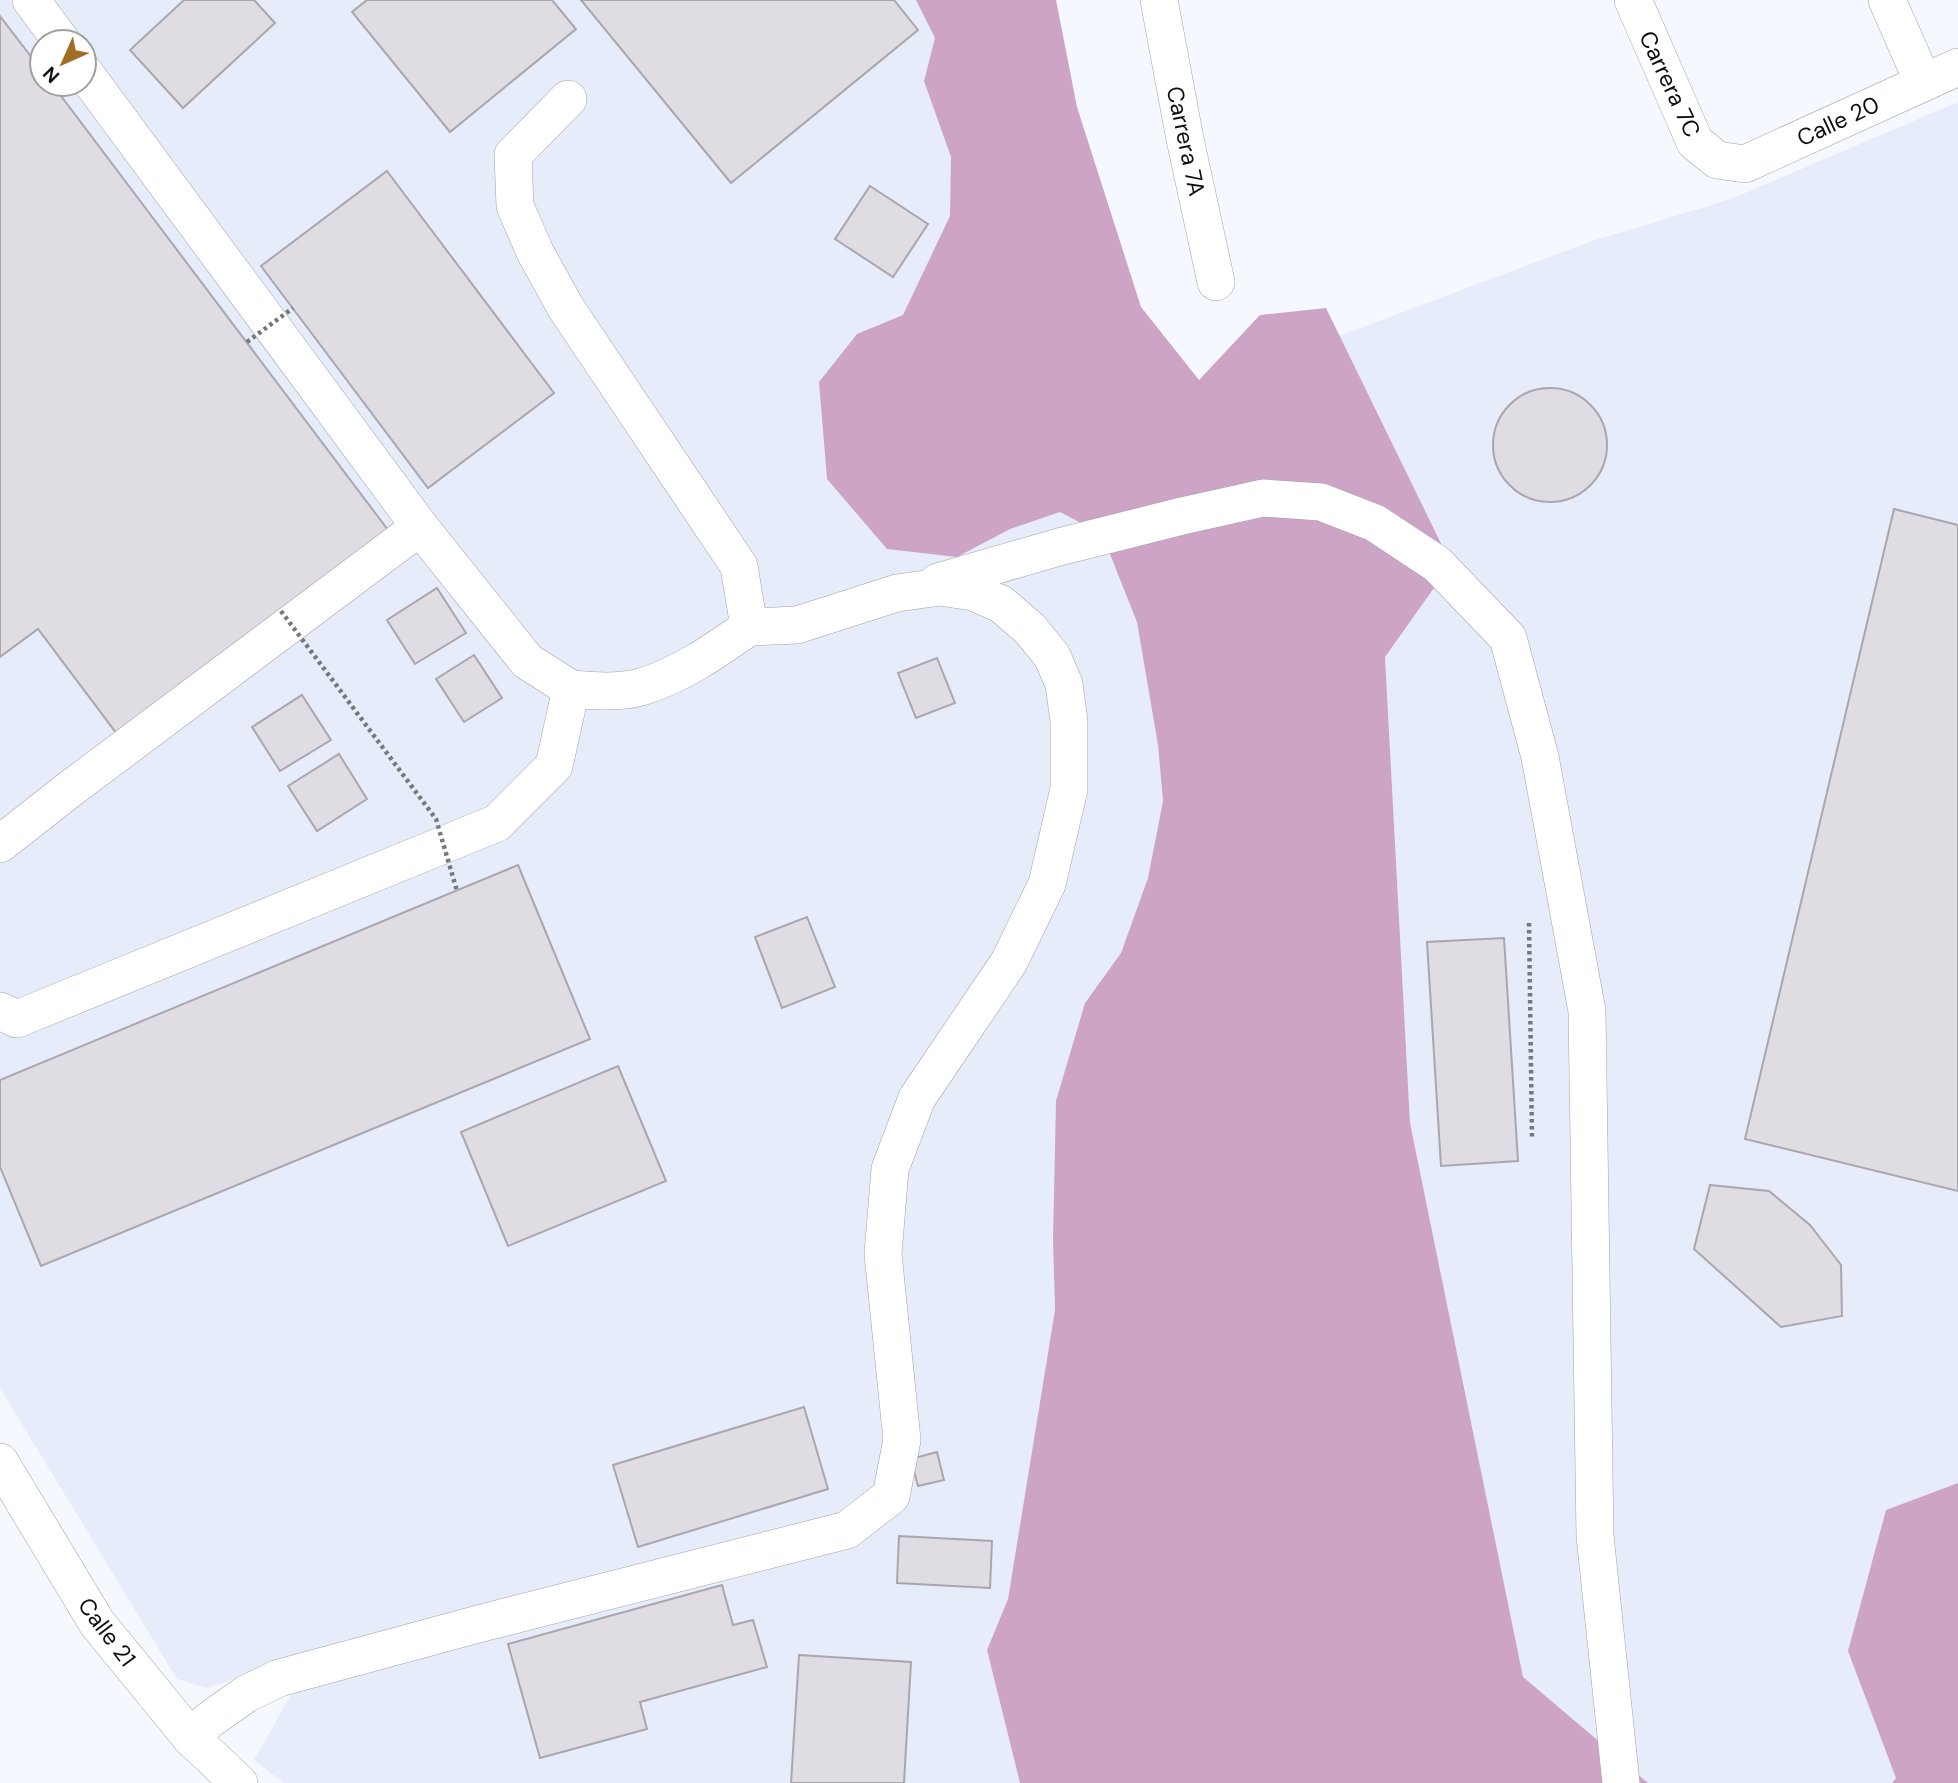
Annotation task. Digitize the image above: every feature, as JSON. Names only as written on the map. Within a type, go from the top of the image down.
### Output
[{"type":"street","points":[[31,0],[52,28]]},
{"type":"street","name":"Carrera 7C","points":[[1633,0],[1695,142],[1717,160]]},
{"type":"street","points":[[1886,0],[1923,82]]},
{"type":"street","name":"Carrera 7A","points":[[1170,1],[1185,139],[1216,282]]},
{"type":"street","name":"Calle 20","points":[[1717,160],[1745,164],[1958,67]]},
{"type":"street","points":[[98,91],[420,527],[527,661],[571,689],[605,692],[640,687],[696,664],[749,627],[797,625],[897,593],[1059,547],[1263,498],[1321,502],[1375,523],[1437,564],[1508,638],[1540,757],[1587,1011],[1595,1536],[1621,1783]]},
{"type":"street","points":[[568,99],[513,155],[515,206],[535,252],[566,308],[739,566],[749,627]]},
{"type":"street","points":[[0,845],[70,789],[420,527]]},
{"type":"street","points":[[191,1738],[208,1721],[246,1695],[279,1678],[847,1530],[891,1496],[902,1440],[883,1254],[890,1169],[917,1098],[1009,962],[1047,884],[1069,789],[1069,721],[1063,684],[1052,656],[1030,629],[1001,604],[973,592],[940,587],[897,593]]},
{"type":"street","points":[[0,1011],[17,1019],[497,822],[554,766],[571,689]]},
{"type":"street","name":"Calle 21","points":[[0,1462],[97,1623],[191,1738],[239,1783]]},
{"type":"path","points":[[247,342],[293,309]]},
{"type":"path","points":[[281,611],[436,819],[457,891]]},
{"type":"shaded area","points":[[0,0],[967,0],[1174,398],[1592,241],[1731,199],[1958,102],[1958,1483],[1886,1510],[1896,1778],[1892,1783],[1648,1783],[1523,1677],[1410,1123],[1385,657],[1158,745],[1163,801],[1148,878],[1121,953],[1085,1003],[1053,1240],[1055,1310],[1008,1599],[987,1650],[1020,1783],[284,1783],[254,1760],[292,1693],[272,1665],[207,1688],[177,1679],[0,1388]]},
{"type":"shaded area","points":[[916,0],[1056,0],[1077,107],[1141,307],[1199,380],[1260,315],[1326,308],[1451,564],[1385,657],[1410,1123],[1523,1677],[1648,1783],[1020,1783],[987,1650],[1008,1599],[1055,1310],[1053,1240],[1056,1101],[1085,1003],[1121,953],[1148,878],[1163,801],[1158,745],[1137,622],[1102,534],[1060,512],[1010,529],[957,557],[887,549],[827,479],[819,382],[857,334],[903,315],[950,216],[951,157],[924,81],[935,38]]},
{"type":"shaded area","points":[[1958,1483],[1958,1783],[1892,1783],[1896,1778],[1848,1651],[1886,1510]]},
{"type":"building","points":[[184,0],[254,0],[275,23],[183,108],[130,50]]},
{"type":"building","points":[[367,0],[552,0],[576,29],[450,132],[352,12]]},
{"type":"building","points":[[581,0],[894,0],[918,30],[731,183]]},
{"type":"building","points":[[0,16],[28,53],[28,98],[63,98],[388,530],[117,734],[38,629],[0,657]]},
{"type":"building","points":[[387,171],[554,393],[428,488],[261,266]]},
{"type":"building","points":[[870,186],[928,224],[893,277],[835,239]]},
{"type":"building","points":[[1550,388],[1572,392],[1582,397],[1598,413],[1603,423],[1607,445],[1603,467],[1598,477],[1582,493],[1572,498],[1550,502],[1528,498],[1518,493],[1502,477],[1497,467],[1493,445],[1497,423],[1502,413],[1518,397],[1528,392]]},
{"type":"building","points":[[1894,509],[1958,525],[1958,1191],[1745,1139]]},
{"type":"building","points":[[437,588],[466,633],[415,664],[387,620]]},
{"type":"building","points":[[474,655],[502,698],[464,722],[436,679]]},
{"type":"building","points":[[937,658],[955,703],[916,718],[898,673]]},
{"type":"building","points":[[302,695],[331,740],[280,771],[252,727]]},
{"type":"building","points":[[339,754],[367,799],[317,831],[288,786]]},
{"type":"building","points":[[518,865],[590,1039],[41,1266],[0,1167],[0,1080]]},
{"type":"building","points":[[807,917],[835,987],[782,1008],[755,937]]},
{"type":"building","points":[[1504,938],[1518,1161],[1441,1166],[1427,942]]},
{"type":"building","points":[[618,1066],[666,1181],[508,1246],[461,1132]]},
{"type":"building","points":[[1710,1185],[1769,1191],[1810,1225],[1841,1265],[1842,1316],[1781,1327],[1694,1249]]},
{"type":"building","points":[[804,1407],[828,1489],[638,1547],[613,1465]]},
{"type":"building","points":[[937,1452],[944,1480],[918,1486],[911,1459]]},
{"type":"building","points":[[899,1536],[992,1541],[990,1588],[897,1583]]},
{"type":"building","points":[[722,1585],[733,1625],[753,1620],[767,1667],[640,1702],[647,1729],[540,1758],[508,1644]]},
{"type":"building","points":[[799,1655],[911,1662],[904,1783],[791,1783]]}]
